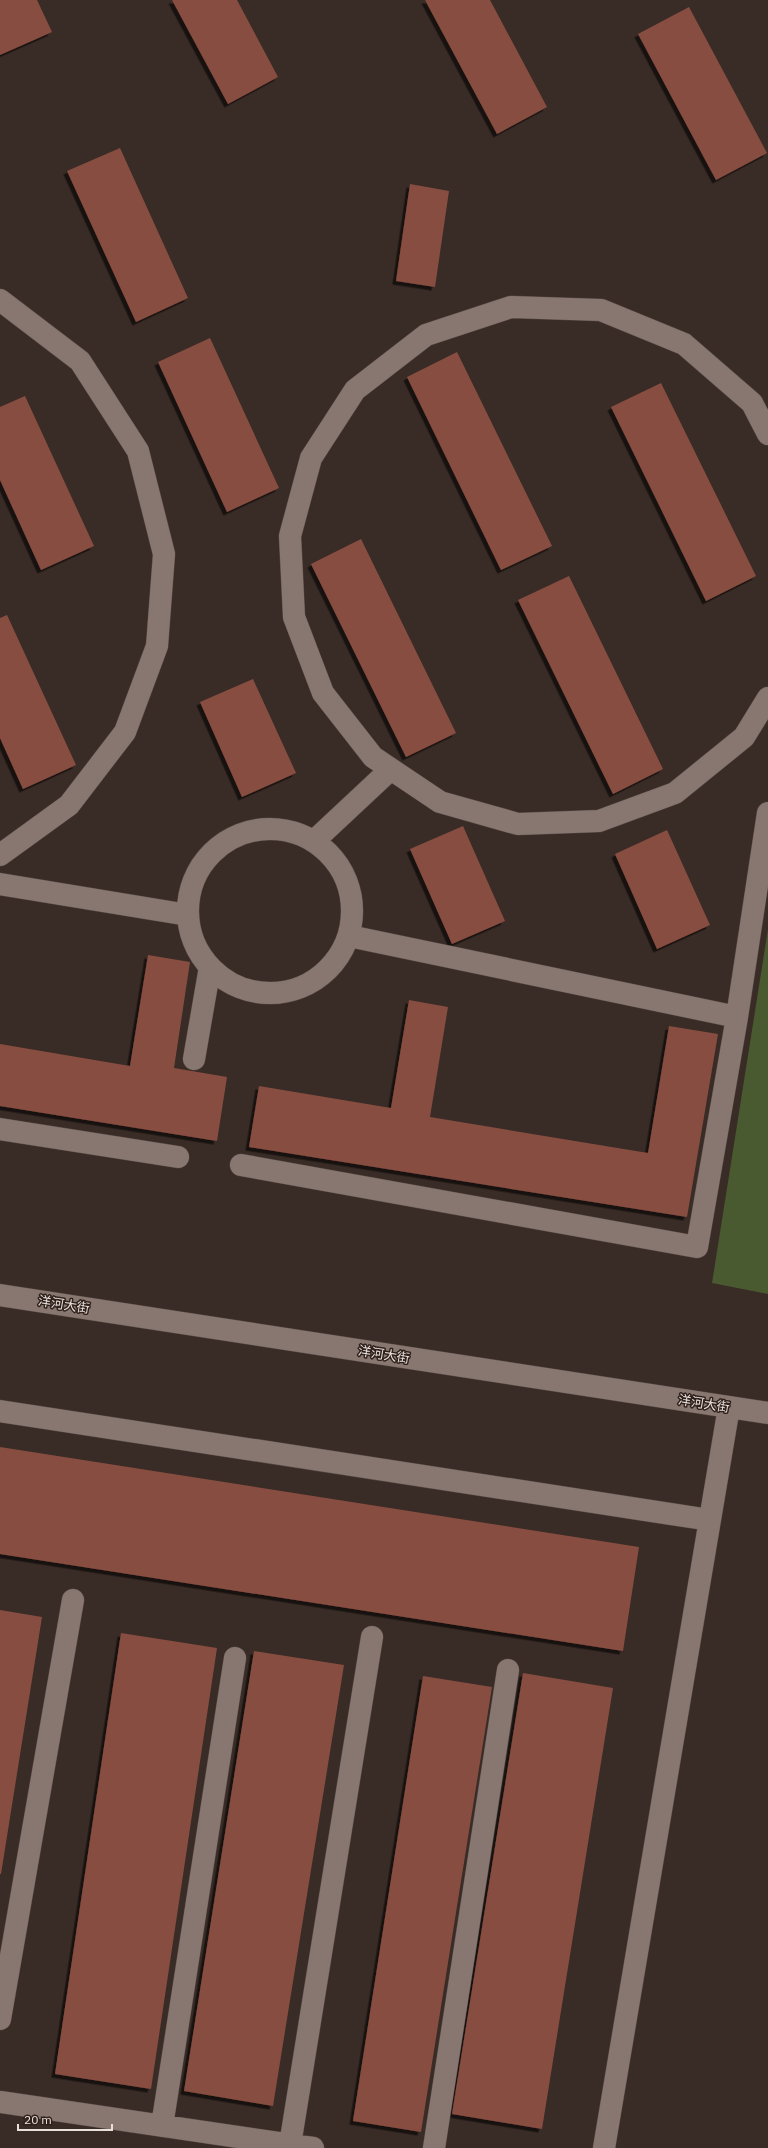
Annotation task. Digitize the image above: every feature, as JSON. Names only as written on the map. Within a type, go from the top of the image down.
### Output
[{"type":"street","points":[[0,300],[80,361],[134,444],[138,451],[164,554],[157,646],[125,732],[69,805],[0,855]]},
{"type":"street","points":[[768,434],[752,403],[684,344],[601,310],[511,307],[426,335],[355,390],[311,458],[290,536],[294,617],[322,693],[373,757],[440,802],[518,824],[599,821],[675,793],[744,737],[768,698]]},
{"type":"street","points":[[314,841],[391,769]]},
{"type":"street","points":[[241,1165],[697,1247],[738,1017],[768,813]]},
{"type":"street","points":[[265,828],[290,831],[314,841],[334,858],[346,880],[353,908],[349,936],[335,962],[314,981],[288,992],[260,993],[232,984],[210,967],[194,943],[188,915],[191,890],[201,866],[218,847],[240,834],[265,828]]},
{"type":"street","points":[[0,884],[188,915]]},
{"type":"street","points":[[349,936],[738,1017]]},
{"type":"street","points":[[194,1059],[210,967]]},
{"type":"street","points":[[0,1129],[178,1157]]},
{"type":"street","name":"洋河大街","points":[[0,1295],[768,1413]]},
{"type":"street","points":[[604,2148],[729,1407]]},
{"type":"street","points":[[0,1411],[710,1520]]},
{"type":"street","points":[[0,2019],[73,1600]]},
{"type":"street","points":[[290,2145],[372,1637]]},
{"type":"street","points":[[162,2126],[236,1658]]},
{"type":"street","points":[[434,2148],[508,1670]]},
{"type":"street","points":[[0,2102],[313,2148]]},
{"type":"green space","points":[[768,929],[768,1294],[712,1283]]},
{"type":"building","points":[[0,0],[37,0],[52,32],[0,55]]},
{"type":"building","points":[[172,0],[237,0],[278,77],[228,104]]},
{"type":"building","points":[[425,0],[490,0],[547,107],[497,134]]},
{"type":"building","points":[[689,7],[767,153],[716,180],[638,34]]},
{"type":"building","points":[[120,148],[188,298],[136,322],[67,171]]},
{"type":"building","points":[[410,184],[449,191],[435,287],[396,281]]},
{"type":"building","points":[[210,338],[279,488],[227,512],[158,362]]},
{"type":"building","points":[[457,352],[552,546],[501,570],[407,377]]},
{"type":"building","points":[[661,383],[756,576],[706,601],[611,407]]},
{"type":"building","points":[[25,396],[94,546],[41,570],[0,480],[0,407]]},
{"type":"building","points":[[361,539],[456,733],[406,757],[311,564]]},
{"type":"building","points":[[569,576],[663,769],[613,794],[518,600]]},
{"type":"building","points":[[7,615],[76,765],[23,789],[0,738],[0,618]]},
{"type":"building","points":[[253,679],[296,773],[242,797],[200,702]]},
{"type":"building","points":[[463,826],[505,921],[452,944],[410,849]]},
{"type":"building","points":[[667,830],[710,925],[657,949],[615,854]]},
{"type":"building","points":[[148,955],[190,962],[174,1068],[227,1077],[217,1141],[0,1106],[0,1044],[130,1066]]},
{"type":"building","points":[[409,1000],[448,1007],[430,1117],[648,1153],[669,1026],[718,1034],[687,1217],[249,1147],[259,1086],[391,1108]]},
{"type":"building","points":[[0,1447],[639,1547],[623,1651],[0,1554]]},
{"type":"building","points":[[0,1610],[42,1617],[1,1874],[0,1874]]},
{"type":"building","points":[[121,1633],[217,1648],[151,2089],[55,2074]]},
{"type":"building","points":[[254,1651],[344,1665],[273,2106],[184,2091]]},
{"type":"building","points":[[523,1673],[613,1688],[542,2129],[452,2114]]},
{"type":"building","points":[[423,1676],[492,1687],[421,2132],[353,2121]]}]
